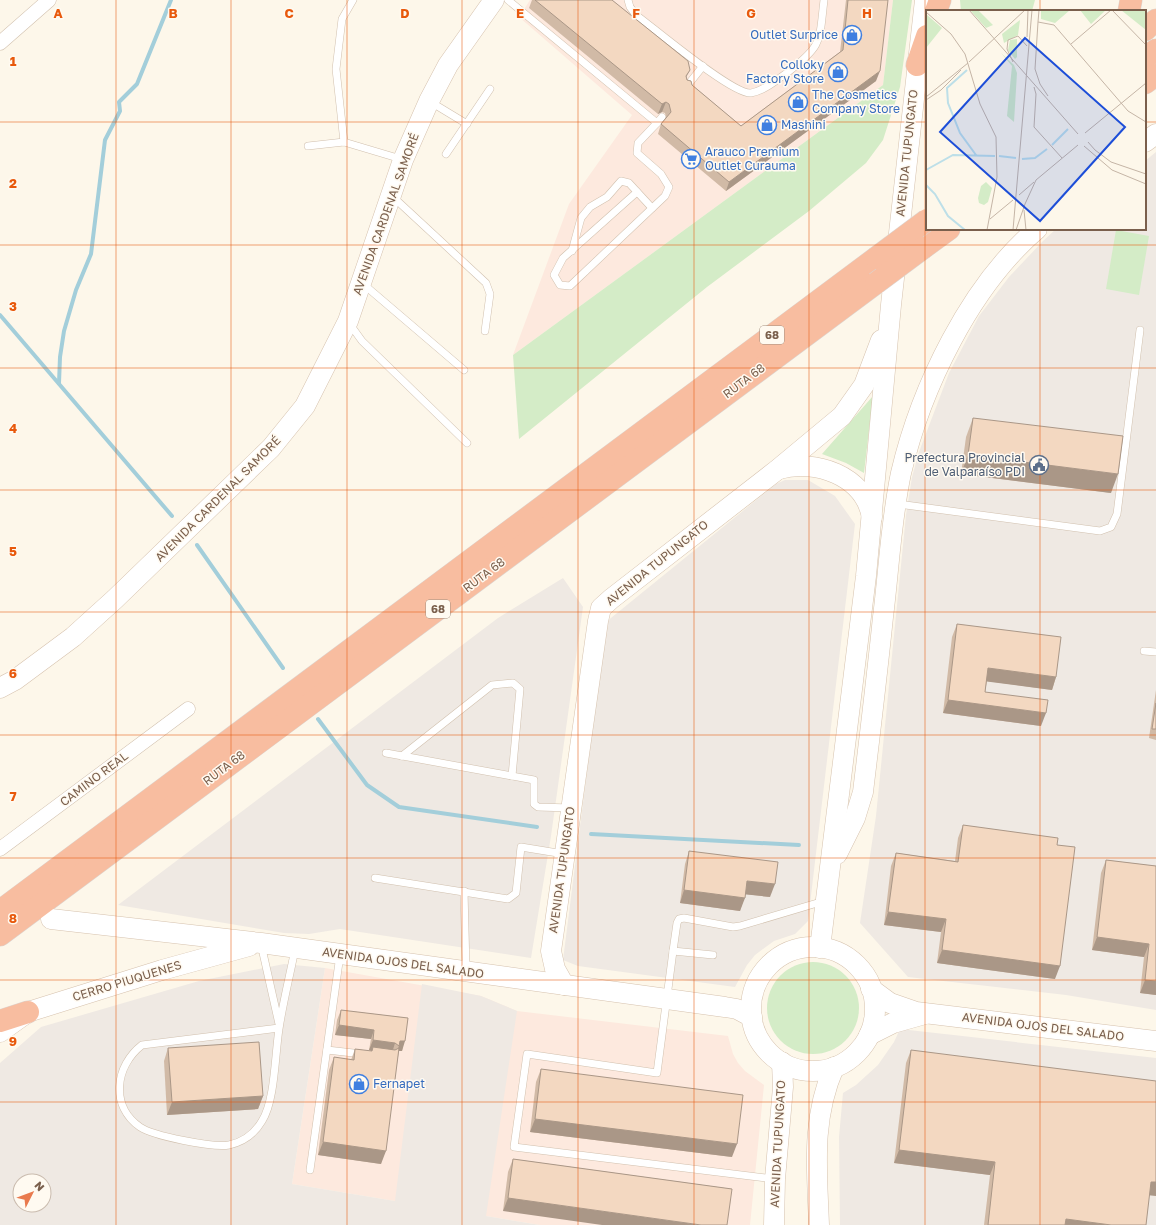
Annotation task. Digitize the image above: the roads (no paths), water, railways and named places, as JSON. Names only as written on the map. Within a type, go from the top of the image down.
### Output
[{"type":"highway","points":[[936,10],[940,0]]},
{"type":"highway","points":[[1129,10],[1131,0]]},
{"type":"highway","points":[[1146,29],[1156,20]]},
{"type":"highway","points":[[917,65],[926,39]]},
{"type":"highway","points":[[1146,57],[1156,50]]},
{"type":"highway","points":[[1146,82],[1156,75]]},
{"type":"highway","name":"RUTA 68","points":[[0,911],[926,221]]},
{"type":"highway","name":"RUTA 68","points":[[0,936],[947,230]]},
{"type":"highway","points":[[0,1021],[28,1012]]},
{"type":"main road","name":"AVENIDA CARDENAL SAMORÉ","points":[[0,688],[15,680],[73,637],[272,448],[305,406],[348,321],[403,160],[429,101],[448,65],[494,0]]},
{"type":"main road","name":"AVENIDA TUPUNGATO","points":[[820,948],[872,517],[891,305],[925,0]]},
{"type":"main road","points":[[1146,141],[1156,134]]},
{"type":"main road","name":"AVENIDA TUPUNGATO","points":[[829,877],[838,850],[855,818],[863,792],[884,615],[895,504],[901,473],[917,419],[931,382],[958,328],[990,280],[1013,253],[1036,230]]},
{"type":"main road","name":"AVENIDA TUPUNGATO","points":[[564,985],[555,969],[551,951],[601,608],[610,599],[777,470],[837,420],[858,396],[875,360],[891,305]]},
{"type":"main road","points":[[777,470],[799,465],[810,465],[833,471],[851,483],[858,490],[870,508],[872,517]]},
{"type":"main road","name":"AVENIDA OJOS DEL SALADO","points":[[51,918],[260,943],[737,1009],[752,1017]]},
{"type":"main road","name":"CERRO PIUQUENES","points":[[0,1032],[28,1012],[162,970],[260,943]]},
{"type":"main road","name":"AVENIDA OJOS DEL SALADO","points":[[820,948],[831,950],[851,961],[860,969],[871,989],[875,1012],[869,1035],[855,1055],[834,1067],[821,1070],[794,1068],[782,1062],[762,1044],[755,1031],[751,1006],[754,990],[761,974],[777,958],[797,949],[820,948]]},
{"type":"main road","name":"AVENIDA OJOS DEL SALADO","points":[[871,989],[890,1004],[916,1012],[1156,1041]]},
{"type":"main road","name":"AVENIDA OJOS DEL SALADO","points":[[869,1035],[893,1023],[930,1013]]},
{"type":"main road","name":"AVENIDA TUPUNGATO","points":[[774,1225],[775,1179],[783,1087],[782,1062]]},
{"type":"main road","points":[[819,1225],[816,1158],[818,1123],[825,1087],[834,1067]]},
{"type":"street","points":[[0,43],[49,0]]},
{"type":"street","name":"CAMINO REAL","points":[[0,849],[188,709]]},
{"type":"lane","points":[[344,142],[336,68],[342,19],[353,0]]},
{"type":"lane","points":[[508,0],[659,120],[638,143],[637,154],[661,174],[669,187],[665,196],[570,286],[560,285],[554,275],[564,258],[637,192]]},
{"type":"lane","points":[[628,0],[630,7],[636,15],[736,89],[750,93],[758,91],[785,74],[814,50],[819,36],[824,0]]},
{"type":"lane","points":[[687,86],[703,66]]},
{"type":"lane","points":[[446,154],[490,89]]},
{"type":"lane","points":[[429,101],[467,124]]},
{"type":"lane","points":[[308,146],[344,142],[403,160]]},
{"type":"lane","points":[[572,251],[581,218],[590,207],[607,197],[621,181],[630,183],[652,208]]},
{"type":"lane","points":[[391,194],[486,283],[490,294],[485,331]]},
{"type":"lane","points":[[361,282],[464,370]]},
{"type":"lane","points":[[348,321],[362,341],[467,443]]},
{"type":"lane","points":[[895,504],[1100,531],[1112,527],[1117,514],[1140,330]]},
{"type":"lane","points":[[1144,651],[1156,652]]},
{"type":"lane","points":[[402,756],[492,685],[513,683],[520,689],[512,776]]},
{"type":"lane","points":[[386,753],[534,780],[534,804],[538,808],[571,808]]},
{"type":"lane","points":[[375,878],[508,899],[516,893],[521,847],[564,854]]},
{"type":"lane","points":[[464,892],[466,971]]},
{"type":"lane","points":[[775,1179],[514,1147],[527,1054],[657,1072],[672,951],[679,919],[684,918],[734,927],[826,900]]},
{"type":"lane","points":[[260,943],[279,1028]]},
{"type":"lane","points":[[279,1028],[142,1044],[128,1058],[120,1075],[120,1094],[127,1113],[140,1127],[158,1135],[220,1146],[243,1140],[257,1129],[266,1112],[279,1028],[296,948]]},
{"type":"lane","points":[[672,951],[713,955]]},
{"type":"lane","points":[[310,1170],[340,954]]},
{"type":"lane","points":[[327,1050],[370,1055]]},
{"type":"waterway","points":[[59,383],[60,357],[64,331],[76,290],[91,254],[105,140],[120,111],[119,102],[137,84],[171,0]]},
{"type":"waterway","points":[[0,315],[172,516]]},
{"type":"waterway","points":[[197,545],[283,668]]},
{"type":"waterway","points":[[318,719],[367,785],[399,807],[537,827]]},
{"type":"waterway","points":[[591,834],[799,845]]},
{"type":"place","name":"Outlet Surprice","points":[[852,35]]},
{"type":"place","name":"Colloky Factory Store","points":[[838,72]]},
{"type":"place","name":"The Cosmetics Company Store","points":[[798,102]]},
{"type":"place","name":"Mashini","points":[[767,125]]},
{"type":"place","name":"Arauco Premium Outlet Curauma","points":[[691,159]]},
{"type":"place","name":"Prefectura Provincial de Valparaíso PDI","points":[[1039,465]]},
{"type":"place","name":"Fernapet","points":[[359,1084]]}]
